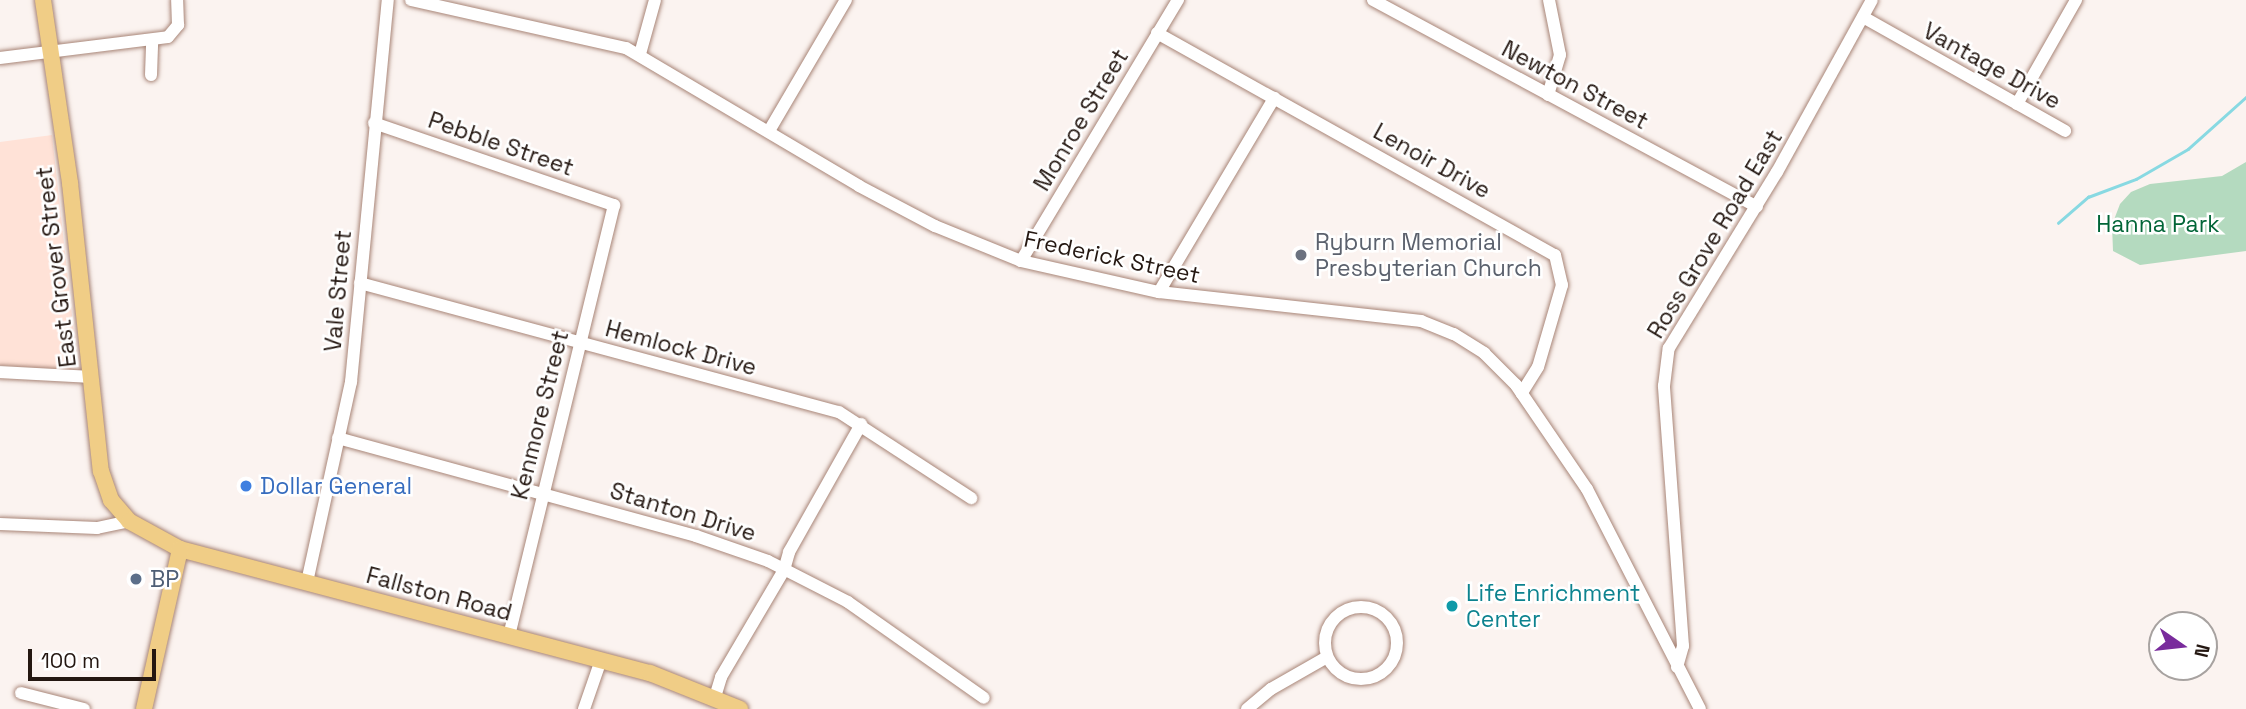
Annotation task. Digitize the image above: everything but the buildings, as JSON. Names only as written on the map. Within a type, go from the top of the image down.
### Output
[{"type":"main road","name":"East Grover Street","points":[[43,0],[103,481],[111,500],[129,521]]},
{"type":"main road","name":"Fallston Road","points":[[129,521],[180,549],[601,660],[715,696],[740,709]]},
{"type":"main road","points":[[144,709],[180,549]]},
{"type":"street","points":[[0,58],[152,41],[176,31],[177,0]]},
{"type":"street","name":"Vale Street","points":[[307,582],[351,382],[374,122],[388,0]]},
{"type":"street","name":"Frederick Street","points":[[411,0],[591,37],[640,54],[924,221],[1020,261],[1159,292],[1421,321],[1474,345],[1522,393],[1587,489],[1677,667]]},
{"type":"street","points":[[640,54],[655,0]]},
{"type":"street","points":[[769,131],[846,0]]},
{"type":"street","name":"Monroe Street","points":[[1020,261],[1178,0]]},
{"type":"street","name":"Newton Street","points":[[1373,0],[1757,207]]},
{"type":"street","points":[[1548,95],[1559,55],[1549,0]]},
{"type":"street","name":"Ross Grove Road East","points":[[1677,667],[1682,627],[1665,363],[1688,311],[1757,207],[1872,0]]},
{"type":"street","points":[[2017,104],[2076,0]]},
{"type":"street","name":"Vantage Drive","points":[[1863,17],[2065,131]]},
{"type":"street","name":"Lenoir Drive","points":[[1157,33],[1555,255],[1563,285],[1538,367],[1522,393]]},
{"type":"street","points":[[152,41],[152,75]]},
{"type":"street","points":[[1159,292],[1274,98]]},
{"type":"street","name":"Pebble Street","points":[[374,122],[614,205]]},
{"type":"street","name":"Kenmore Street","points":[[509,636],[614,205]]},
{"type":"street","name":"Hemlock Drive","points":[[360,283],[821,407],[861,425],[971,499]]},
{"type":"street","points":[[0,372],[91,377]]},
{"type":"street","points":[[715,696],[721,677],[785,570],[789,552],[861,425]]},
{"type":"street","name":"Stanton Drive","points":[[338,438],[696,536],[785,570],[848,602],[984,698]]},
{"type":"street","points":[[0,524],[97,528],[129,521]]},
{"type":"street","points":[[1351,608],[1375,609],[1393,624],[1398,648],[1387,669],[1378,676],[1354,679],[1334,667],[1327,657],[1326,633],[1332,622],[1351,608]]},
{"type":"street","points":[[1247,709],[1271,689],[1327,657]]},
{"type":"street","points":[[584,709],[601,660]]},
{"type":"street","points":[[1677,667],[1700,709]]},
{"type":"street","points":[[22,693],[84,709]]},
{"type":"shaded area","points":[[52,135],[77,361],[70,371],[0,365],[0,142]]},
{"type":"green space","name":"Hanna Park","points":[[2246,162],[2246,251],[2140,265],[2113,251],[2112,225],[2120,204],[2131,192],[2150,184],[2222,176]]},
{"type":"waterway","points":[[2058,223],[2088,197],[2136,179],[2188,149],[2246,97]]},
{"type":"place","name":"Ryburn Memorial Presbyterian Church","points":[[1301,255]]},
{"type":"place","name":"Dollar General","points":[[246,486]]},
{"type":"place","name":"BP","points":[[136,579]]},
{"type":"place","name":"Life Enrichment Center","points":[[1452,606]]}]
